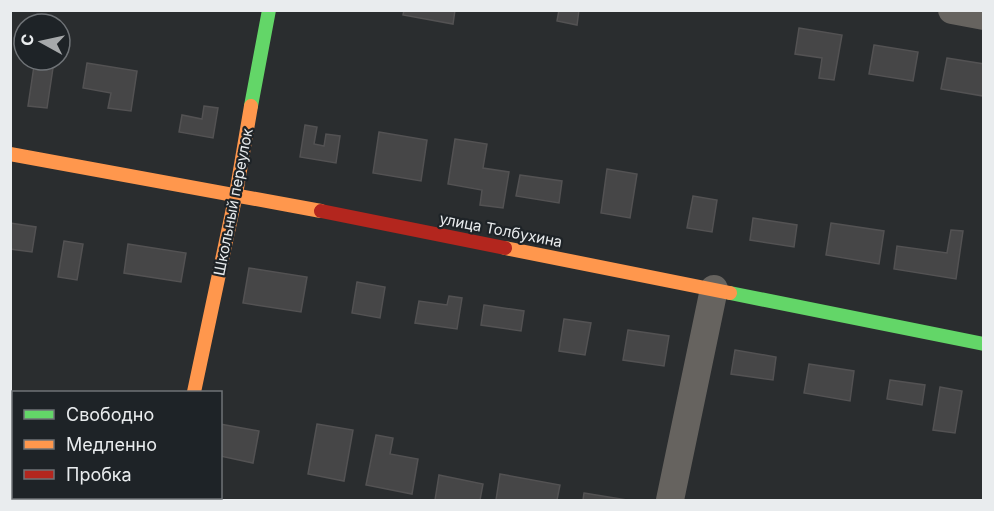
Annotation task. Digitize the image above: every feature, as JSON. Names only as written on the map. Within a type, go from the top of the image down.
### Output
[{"type":"street","name":"Школьный переулок","points":[[194,391],[236,194],[269,10]]},
{"type":"street","points":[[952,10],[984,16]]},
{"type":"street","name":"улица Толбухина","points":[[10,154],[236,194],[984,344]]},
{"type":"street","points":[[670,501],[714,289]]},
{"type":"building","points":[[404,10],[455,10],[453,24],[403,15]]},
{"type":"building","points":[[559,10],[579,10],[577,25],[557,21]]},
{"type":"building","points":[[799,28],[842,35],[834,80],[819,78],[822,58],[795,54]]},
{"type":"building","points":[[874,45],[918,52],[913,81],[869,74]]},
{"type":"building","points":[[947,58],[984,64],[983,96],[941,89]]},
{"type":"building","points":[[87,63],[137,71],[131,111],[108,108],[111,93],[83,88]]},
{"type":"building","points":[[33,72],[52,72],[47,108],[28,106]]},
{"type":"building","points":[[204,106],[218,108],[213,138],[179,132],[182,115],[202,119]]},
{"type":"building","points":[[305,125],[317,127],[314,144],[324,146],[326,134],[340,136],[336,163],[300,157]]},
{"type":"building","points":[[379,132],[427,140],[421,181],[373,173]]},
{"type":"building","points":[[455,139],[487,144],[483,168],[509,172],[503,208],[480,205],[482,190],[448,184]]},
{"type":"building","points":[[607,169],[637,174],[630,218],[601,213]]},
{"type":"building","points":[[520,175],[562,181],[559,203],[516,196]]},
{"type":"building","points":[[693,196],[717,200],[712,232],[687,228]]},
{"type":"building","points":[[753,218],[797,225],[794,247],[750,240]]},
{"type":"building","points":[[10,223],[36,227],[32,252],[10,249]]},
{"type":"building","points":[[831,223],[884,231],[879,264],[826,255]]},
{"type":"building","points":[[951,230],[963,231],[956,279],[894,269],[897,246],[947,253]]},
{"type":"building","points":[[64,241],[83,244],[77,280],[58,277]]},
{"type":"building","points":[[128,244],[186,253],[181,282],[124,273]]},
{"type":"building","points":[[249,268],[307,277],[301,312],[243,303]]},
{"type":"building","points":[[357,282],[385,287],[380,318],[352,313]]},
{"type":"building","points":[[449,296],[462,298],[457,329],[415,323],[419,301],[447,305]]},
{"type":"building","points":[[484,305],[524,311],[521,331],[481,325]]},
{"type":"building","points":[[564,319],[591,323],[585,355],[559,351]]},
{"type":"building","points":[[628,330],[669,336],[664,366],[623,360]]},
{"type":"building","points":[[735,350],[776,357],[773,380],[731,374]]},
{"type":"building","points":[[809,364],[854,371],[850,401],[804,393]]},
{"type":"building","points":[[890,380],[925,385],[922,405],[887,399]]},
{"type":"building","points":[[940,387],[962,391],[955,433],[933,430]]},
{"type":"building","points":[[222,424],[259,431],[253,463],[222,456]]},
{"type":"building","points":[[317,424],[353,430],[344,481],[308,474]]},
{"type":"building","points":[[376,435],[393,438],[390,454],[418,459],[412,494],[366,485]]},
{"type":"building","points":[[500,474],[560,485],[557,500],[496,500]]},
{"type":"building","points":[[439,475],[483,484],[480,500],[435,500]]},
{"type":"building","points":[[584,493],[627,500],[583,500]]},
{"type":"traffic: fast","points":[[251,106],[269,10]]},
{"type":"traffic: fast","points":[[730,293],[984,344]]},
{"type":"traffic: slow","points":[[194,391],[236,194],[251,106]]},
{"type":"traffic: slow","points":[[10,154],[321,211]]},
{"type":"traffic: slow","points":[[505,248],[730,293]]},
{"type":"traffic: jam","points":[[321,211],[505,248]]}]
